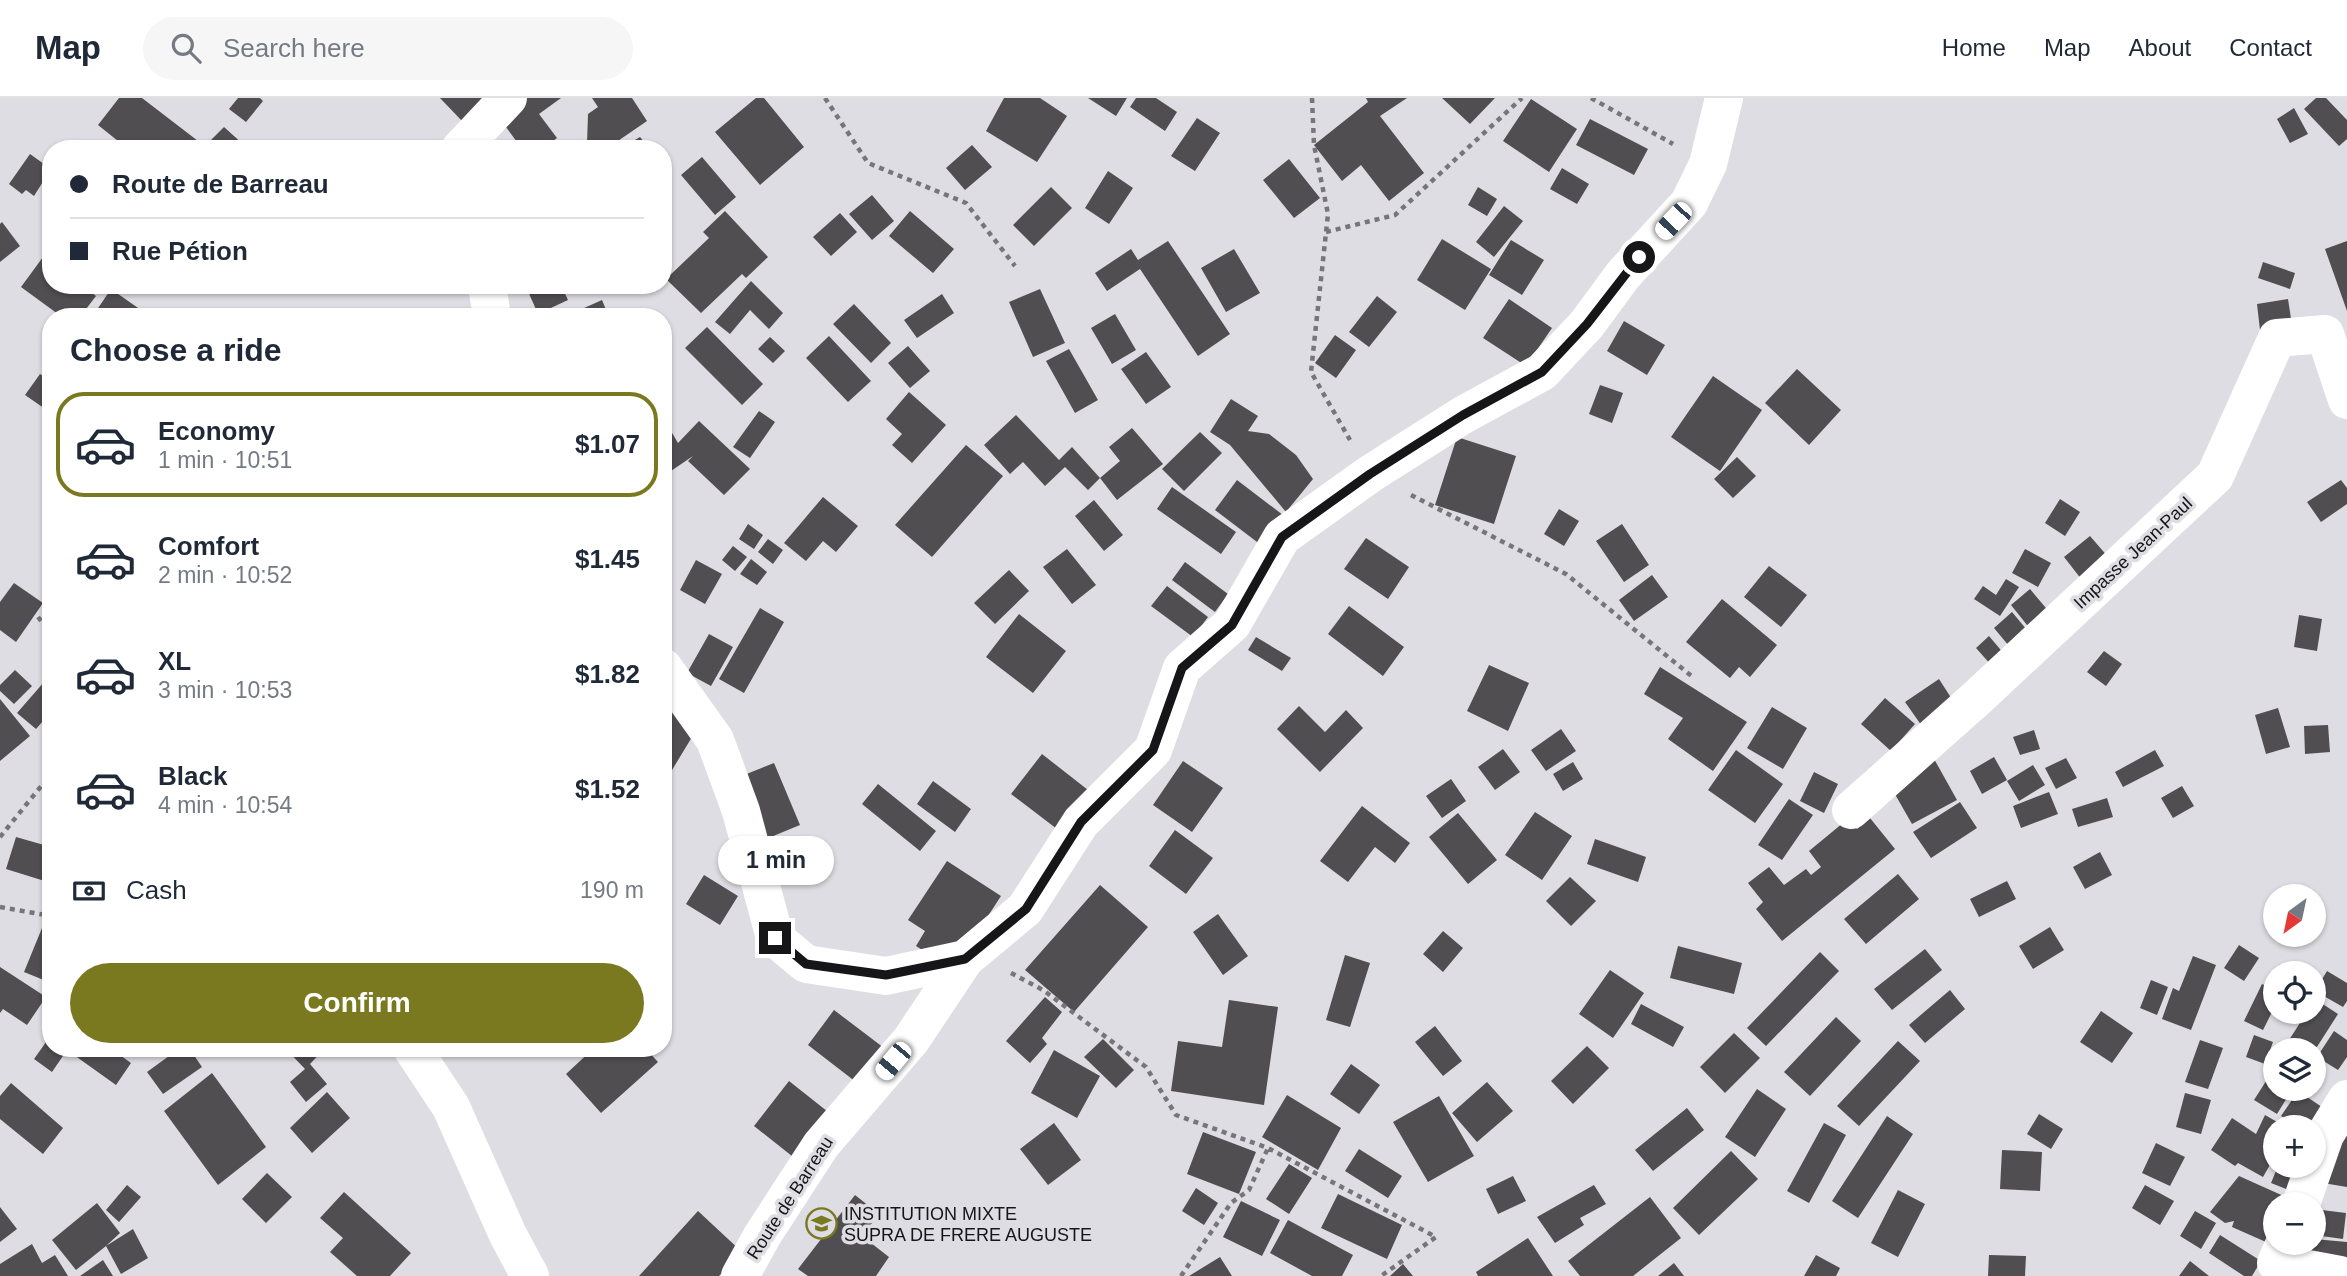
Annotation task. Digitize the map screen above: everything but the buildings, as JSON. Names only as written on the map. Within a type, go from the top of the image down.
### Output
[{"type":"street","points":[[468,140],[508,98]]},
{"type":"street","name":"Route de Barreau","points":[[740,1276],[762,1236],[821,1145],[911,1040],[969,956],[1026,909],[1081,822],[1153,750],[1182,668],[1232,625],[1282,537],[1370,474],[1463,415],[1542,372],[1587,324],[1623,275],[1689,203],[1708,164],[1724,98]]},
{"type":"street","name":"Impasse Jean-Paul","points":[[1851,810],[1977,698],[2214,476],[2277,338],[2325,334],[2347,400]]},
{"type":"street","points":[[672,680],[715,740],[741,811],[775,938],[806,964],[886,975],[969,956]]},
{"type":"street","points":[[418,1057],[451,1107],[508,1235],[530,1276]]},
{"type":"street","points":[[2305,1192],[2325,1135],[2347,1099]]},
{"type":"street","points":[[2279,1255],[2276,1263],[2342,1275]]},
{"type":"path","points":[[824,98],[868,163],[966,203],[1014,267]]},
{"type":"path","points":[[1312,98],[1314,145],[1328,214],[1311,372],[1370,474],[1566,574],[1694,678]]},
{"type":"path","points":[[1326,232],[1395,215],[1522,98]]},
{"type":"path","points":[[1591,98],[1708,164]]},
{"type":"path","points":[[38,617],[42,622]]},
{"type":"path","points":[[0,837],[42,785]]},
{"type":"path","points":[[0,907],[42,914]]},
{"type":"path","points":[[969,956],[1043,990],[1146,1067],[1176,1115],[1268,1148],[1436,1237],[1381,1276]]},
{"type":"path","points":[[1181,1276],[1231,1203],[1249,1190],[1268,1148]]},
{"type":"place","name":"INSTITUTION MIXTE SUPRA DE FRERE AUGUSTE","points":[[821,1224]]},
{"type":"route","points":[[775,938],[806,964],[886,975],[965,959],[1026,909],[1081,822],[1153,750],[1182,668],[1232,625],[1282,537],[1370,474],[1463,415],[1542,372],[1587,324],[1639,257]]}]
